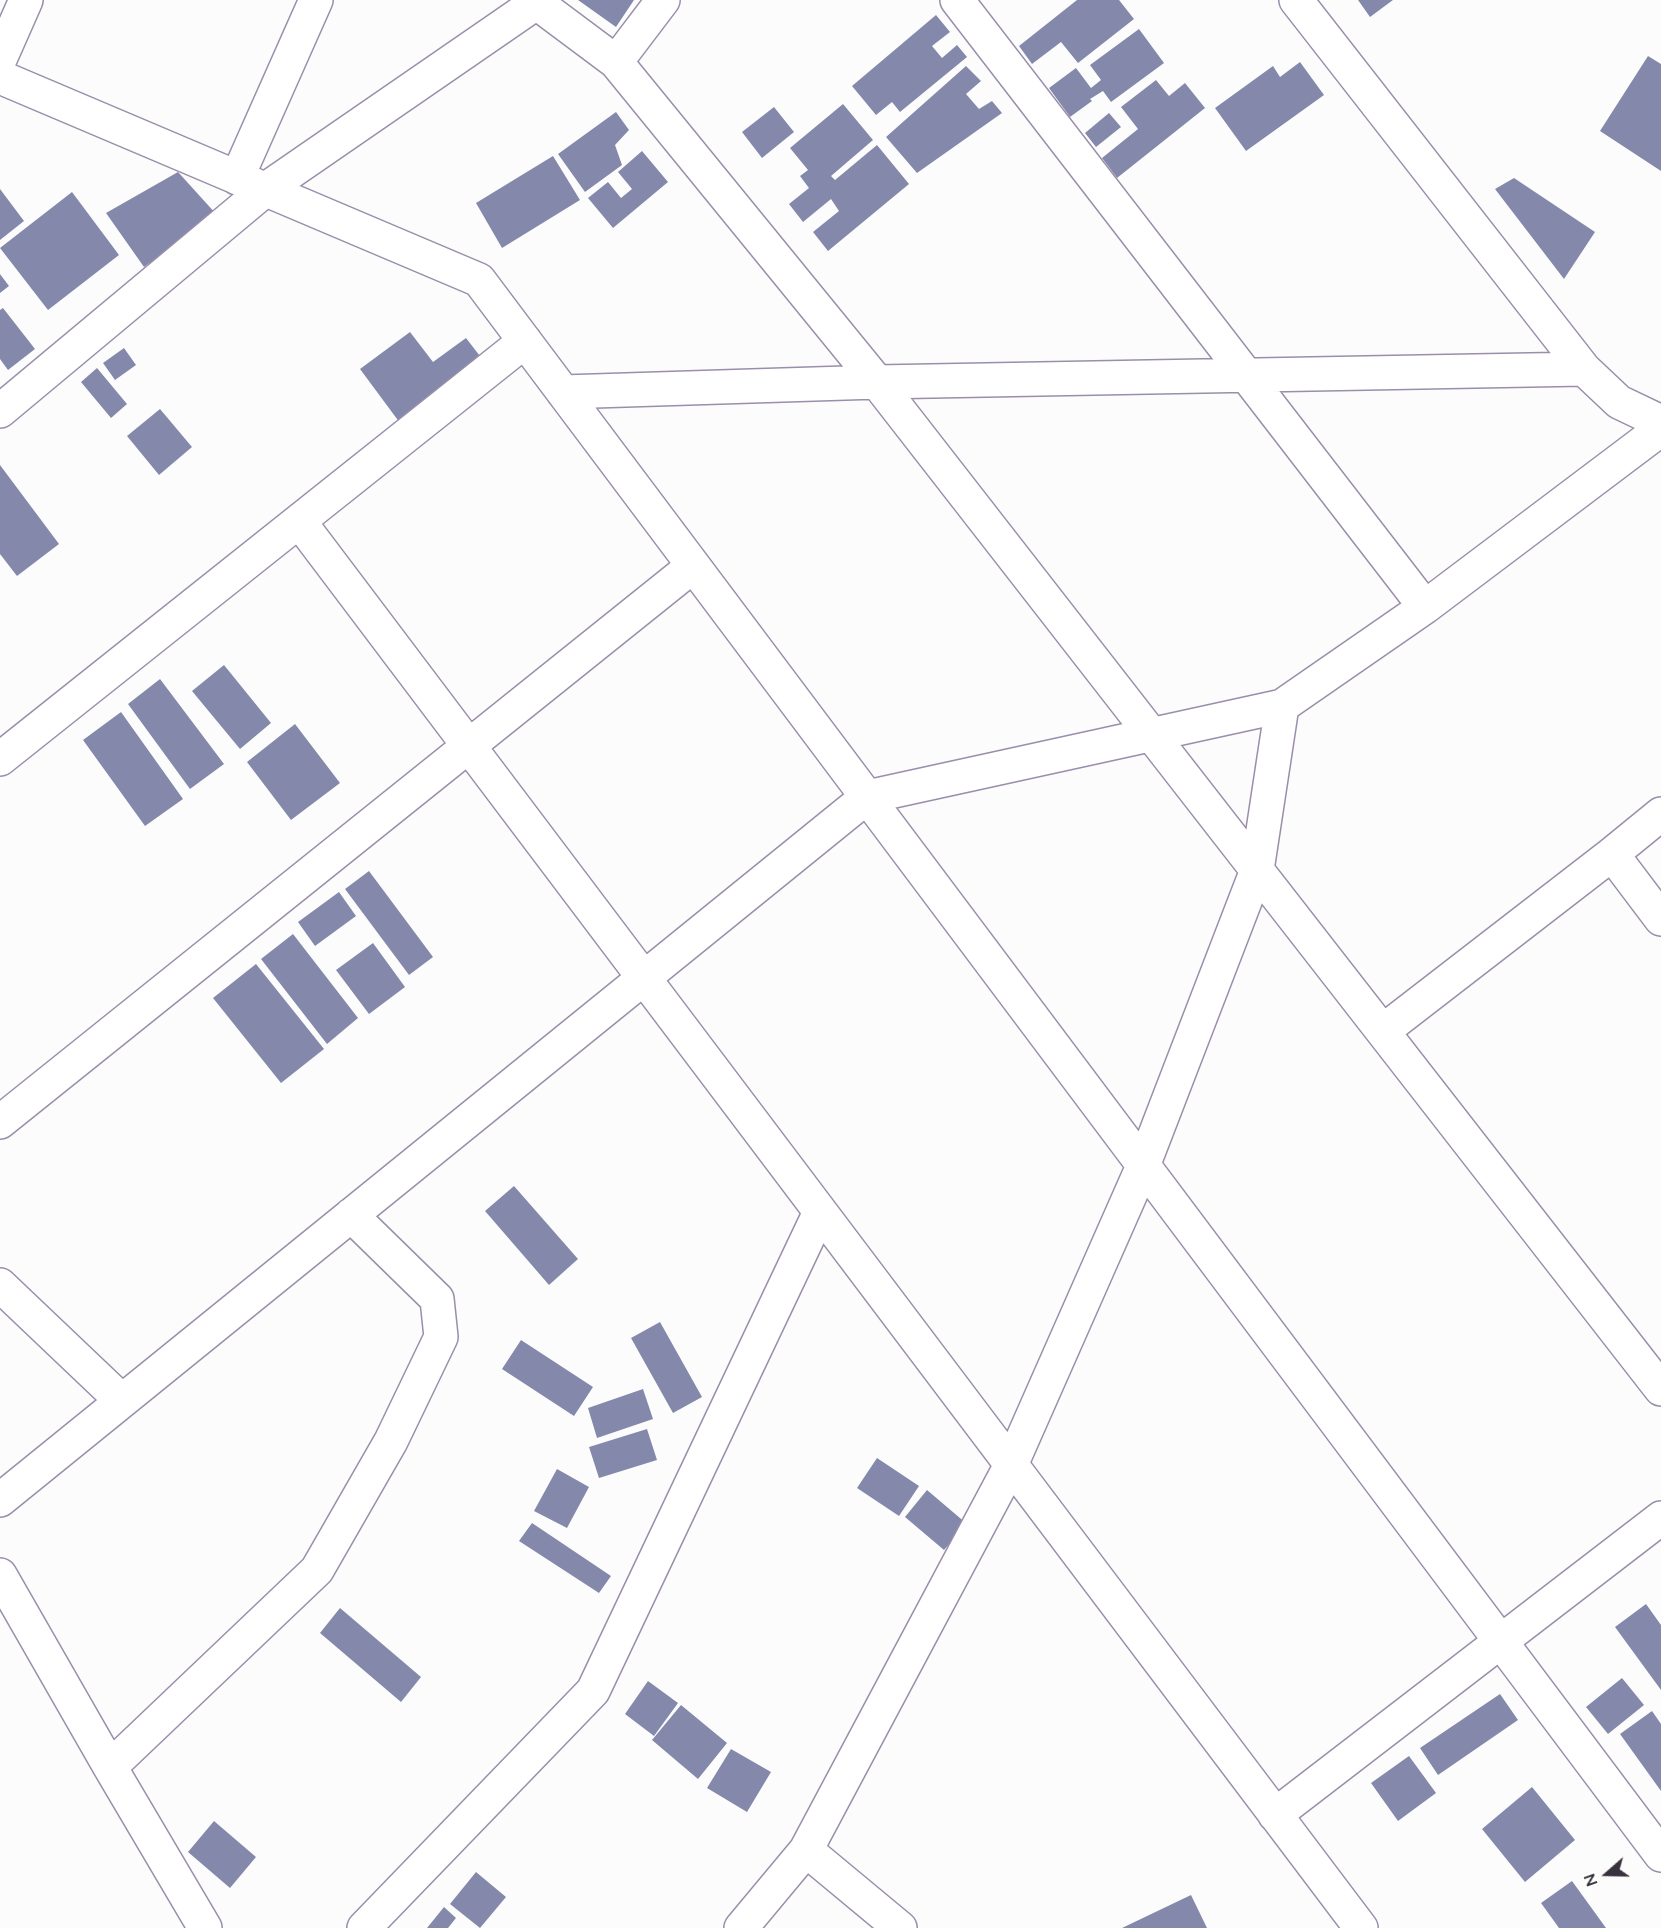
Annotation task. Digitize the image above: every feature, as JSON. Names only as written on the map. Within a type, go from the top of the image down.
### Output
[{"type":"street","points":[[0,59],[26,0]]},
{"type":"street","points":[[252,183],[316,0]]},
{"type":"street","points":[[616,62],[663,0]]},
{"type":"street","points":[[957,0],[1425,607]]},
{"type":"street","points":[[1296,0],[1584,369],[1619,402],[1661,422]]},
{"type":"street","points":[[0,411],[252,183],[535,1],[616,62],[877,382],[1661,1389]]},
{"type":"street","points":[[0,77],[479,280],[1661,1855]]},
{"type":"street","points":[[0,759],[525,341]]},
{"type":"street","points":[[562,392],[877,382],[1584,369]]},
{"type":"street","points":[[0,1500],[867,797],[1282,706],[1425,607],[1661,429]]},
{"type":"street","points":[[299,521],[1275,1815],[1350,1923]]},
{"type":"street","points":[[0,1122],[693,566]]},
{"type":"street","points":[[741,1928],[806,1850],[1011,1465],[1143,1166],[1257,870],[1282,706]]},
{"type":"street","points":[[1383,1031],[1661,814]]},
{"type":"street","points":[[1612,854],[1661,920]]},
{"type":"street","points":[[364,1928],[592,1691],[820,1212]]},
{"type":"street","points":[[110,1767],[317,1570],[391,1441],[441,1337],[437,1299],[351,1215]]},
{"type":"street","points":[[0,1285],[122,1401]]},
{"type":"street","points":[[1275,1815],[1661,1518]]},
{"type":"street","points":[[0,1575],[205,1928]]},
{"type":"street","points":[[806,1850],[900,1928]]},
{"type":"building","points":[[578,0],[634,0],[616,27]]},
{"type":"building","points":[[1077,0],[1119,0],[1134,19],[1078,63],[1061,42],[1032,64],[1019,46]]},
{"type":"building","points":[[1358,0],[1393,0],[1370,17]]},
{"type":"building","points":[[936,15],[950,32],[932,46],[942,58],[957,45],[967,57],[900,112],[892,102],[876,115],[852,86]]},
{"type":"building","points":[[1139,29],[1164,63],[1111,102],[1103,91],[1070,117],[1049,88],[1076,68],[1091,88],[1101,80],[1090,65]]},
{"type":"building","points":[[1648,56],[1661,64],[1661,171],[1600,131]]},
{"type":"building","points":[[1300,62],[1324,95],[1246,151],[1215,108],[1273,66],[1280,77]]},
{"type":"building","points":[[966,66],[981,81],[966,94],[979,109],[992,101],[1002,113],[917,173],[886,137]]},
{"type":"building","points":[[1156,80],[1169,96],[1185,83],[1205,108],[1117,178],[1102,158],[1138,129],[1121,107]]},
{"type":"building","points":[[843,104],[873,140],[831,176],[835,180],[877,145],[909,184],[828,251],[813,232],[839,211],[831,199],[803,222],[789,204],[809,188],[800,176],[808,170],[790,148]]},
{"type":"building","points":[[774,107],[794,132],[762,158],[742,132]]},
{"type":"building","points":[[616,112],[629,130],[615,145],[622,165],[585,192],[558,154]]},
{"type":"building","points":[[1109,113],[1121,127],[1096,147],[1085,133]]},
{"type":"building","points":[[642,151],[668,182],[613,228],[588,198],[608,182],[621,198],[632,189],[618,172]]},
{"type":"building","points":[[553,156],[580,200],[502,248],[476,203]]},
{"type":"building","points":[[178,172],[217,215],[144,267],[106,213]]},
{"type":"building","points":[[1514,178],[1595,232],[1564,279],[1495,189]]},
{"type":"building","points":[[0,189],[24,221],[0,240]]},
{"type":"building","points":[[72,192],[119,255],[48,310],[0,248]]},
{"type":"building","points":[[0,274],[9,286],[0,293]]},
{"type":"building","points":[[3,308],[35,349],[8,370],[0,359],[0,310]]},
{"type":"building","points":[[410,332],[433,362],[466,338],[483,360],[400,423],[360,369]]},
{"type":"building","points":[[124,348],[136,365],[115,380],[103,363]]},
{"type":"building","points":[[97,368],[127,404],[111,418],[81,382]]},
{"type":"building","points":[[160,409],[192,447],[159,475],[127,436]]},
{"type":"building","points":[[0,465],[59,544],[17,576],[0,554]]},
{"type":"building","points":[[224,665],[271,723],[240,749],[192,691]]},
{"type":"building","points":[[160,679],[224,764],[190,789],[128,704]]},
{"type":"building","points":[[121,712],[183,799],[145,826],[83,740]]},
{"type":"building","points":[[295,724],[340,783],[291,820],[247,762]]},
{"type":"building","points":[[369,871],[433,957],[409,975],[345,889]]},
{"type":"building","points":[[339,892],[356,916],[315,946],[298,922]]},
{"type":"building","points":[[293,934],[358,1018],[327,1044],[261,959]]},
{"type":"building","points":[[373,943],[405,987],[369,1014],[336,970]]},
{"type":"building","points":[[256,964],[324,1049],[281,1083],[213,998]]},
{"type":"building","points":[[514,1186],[578,1259],[549,1285],[485,1211]]},
{"type":"building","points":[[660,1322],[702,1397],[673,1413],[631,1338]]},
{"type":"building","points":[[521,1340],[593,1387],[574,1416],[502,1369]]},
{"type":"building","points":[[643,1389],[653,1419],[597,1438],[588,1408]]},
{"type":"building","points":[[647,1429],[657,1460],[599,1478],[589,1447]]},
{"type":"building","points":[[877,1458],[919,1486],[899,1516],[857,1488]]},
{"type":"building","points":[[557,1469],[589,1487],[567,1528],[534,1511]]},
{"type":"building","points":[[927,1490],[967,1524],[944,1550],[905,1517]]},
{"type":"building","points":[[532,1523],[611,1576],[599,1593],[519,1541]]},
{"type":"building","points":[[1646,1604],[1661,1625],[1661,1690],[1615,1627]]},
{"type":"building","points":[[340,1608],[421,1677],[401,1702],[320,1633]]},
{"type":"building","points":[[1622,1678],[1644,1705],[1608,1734],[1586,1707]]},
{"type":"building","points":[[648,1681],[678,1703],[654,1736],[625,1714]]},
{"type":"building","points":[[1500,1694],[1518,1720],[1438,1775],[1420,1748]]},
{"type":"building","points":[[681,1705],[727,1743],[698,1779],[652,1740]]},
{"type":"building","points":[[1652,1711],[1661,1724],[1661,1791],[1620,1734]]},
{"type":"building","points":[[731,1749],[771,1772],[747,1812],[707,1788]]},
{"type":"building","points":[[1409,1756],[1436,1793],[1398,1821],[1371,1783]]},
{"type":"building","points":[[1532,1787],[1575,1840],[1525,1882],[1482,1829]]},
{"type":"building","points":[[214,1821],[256,1857],[230,1888],[188,1852]]},
{"type":"building","points":[[476,1872],[506,1897],[480,1928],[450,1904]]},
{"type":"building","points":[[1572,1881],[1606,1928],[1559,1928],[1541,1903]]},
{"type":"building","points":[[1191,1895],[1207,1928],[1122,1928]]},
{"type":"building","points":[[444,1907],[456,1918],[448,1928],[427,1928]]}]
